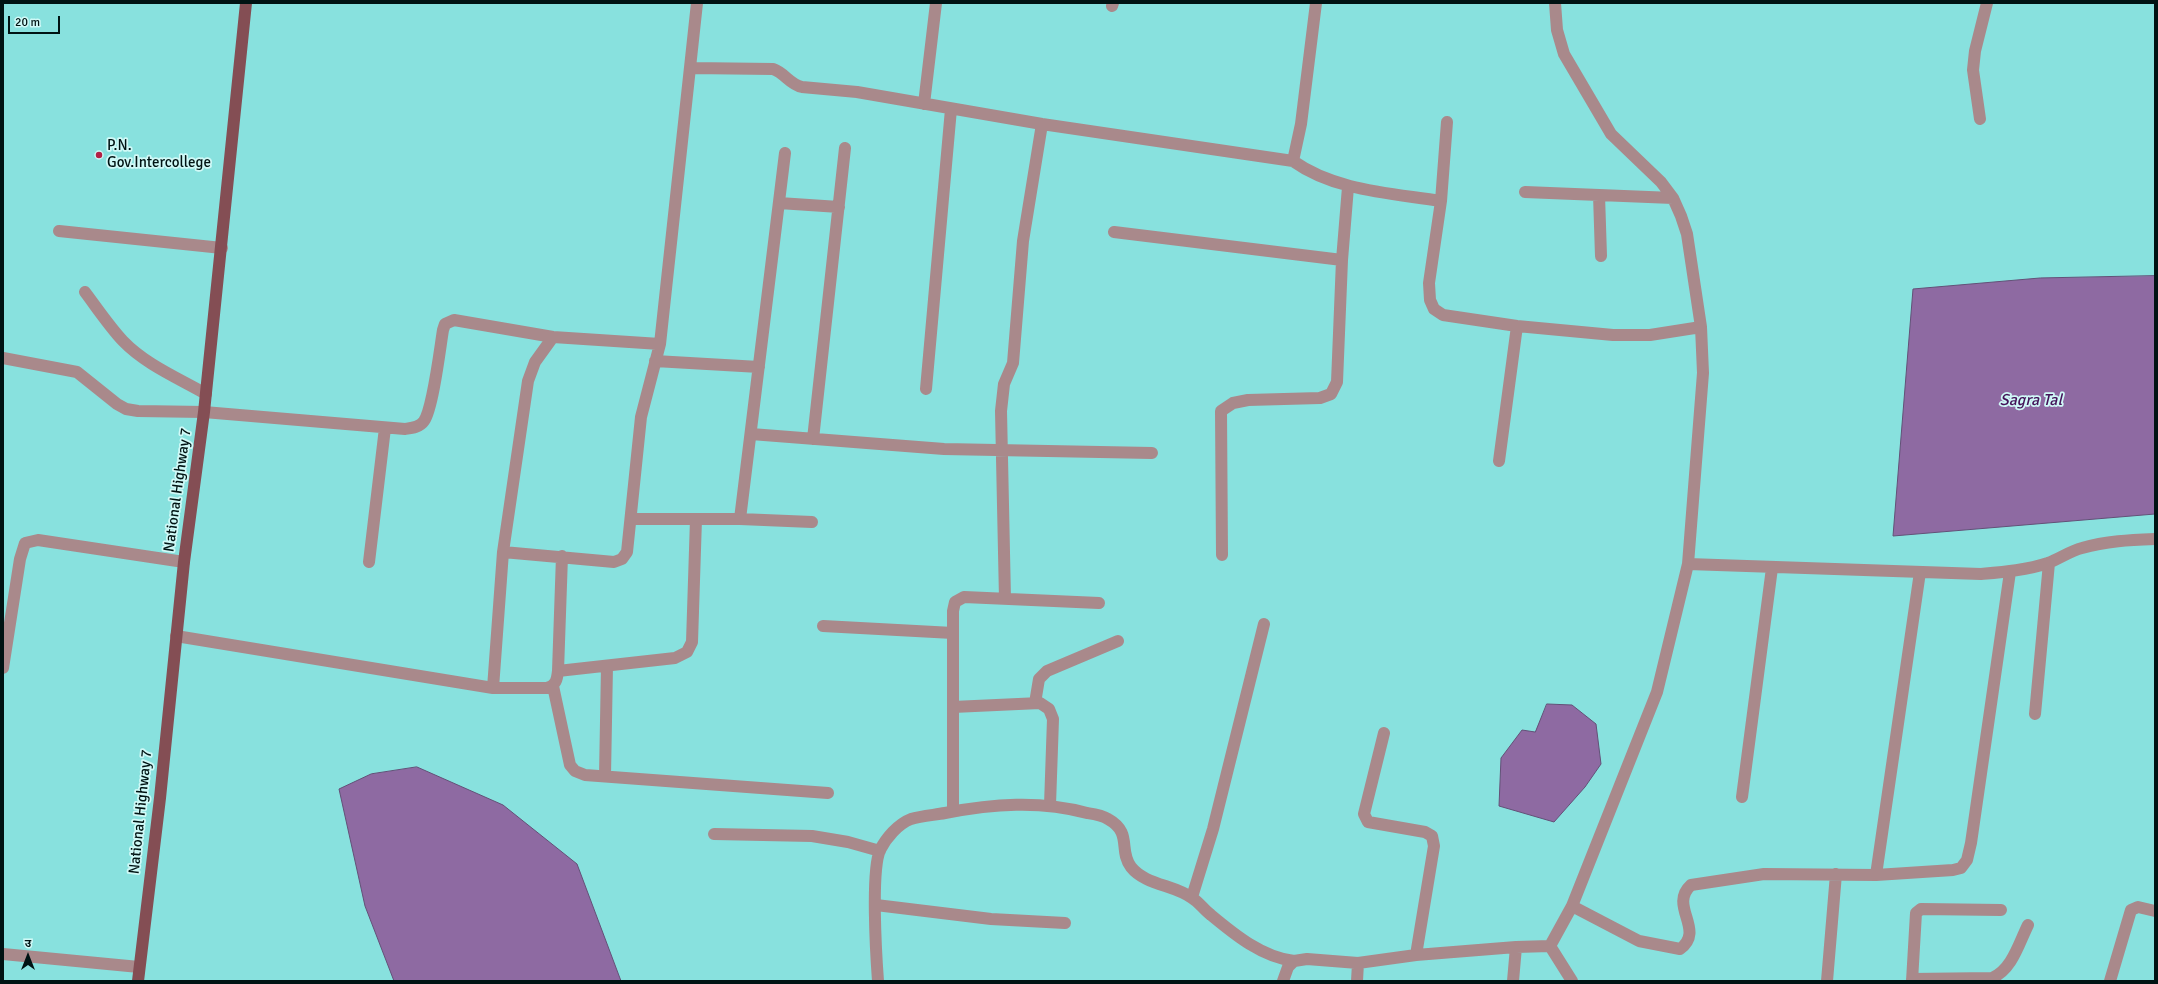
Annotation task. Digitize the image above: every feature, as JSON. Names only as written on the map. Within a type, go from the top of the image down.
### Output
[{"type":"main road","name":"National Highway 7","points":[[138,981],[160,798],[184,562],[206,394],[246,3]]},
{"type":"street","points":[[502,552],[562,556],[614,562],[622,559],[627,552],[642,417],[660,344],[697,3]]},
{"type":"street","points":[[924,104],[936,3]]},
{"type":"street","points":[[1293,161],[1301,124],[1316,3]]},
{"type":"street","points":[[1550,946],[1572,906],[1657,692],[1688,564],[1703,373],[1701,327],[1687,234],[1673,198],[1661,182],[1611,134],[1564,54],[1557,30],[1555,3]]},
{"type":"street","points":[[1980,119],[1973,70],[1975,51],[1987,3]]},
{"type":"street","points":[[691,68],[773,69],[780,71],[795,85],[857,92],[1042,124],[1293,161],[1308,172],[1348,187],[1441,201]]},
{"type":"street","points":[[926,389],[951,109]]},
{"type":"street","points":[[1448,122],[1441,201],[1429,283],[1430,300],[1434,309],[1443,315],[1517,326],[1613,335],[1650,335],[1701,327]]},
{"type":"street","points":[[1005,599],[1001,411],[1004,384],[1013,364],[1023,241],[1042,124]]},
{"type":"street","points":[[813,439],[845,148]]},
{"type":"street","points":[[740,519],[785,153]]},
{"type":"street","points":[[1222,555],[1221,411],[1233,402],[1248,400],[1320,398],[1331,394],[1337,382],[1342,260],[1348,187]]},
{"type":"street","points":[[1525,192],[1673,198]]},
{"type":"street","points":[[1598,195],[1601,256]]},
{"type":"street","points":[[779,203],[839,207]]},
{"type":"street","points":[[59,231],[222,248]]},
{"type":"street","points":[[1114,232],[1342,260]]},
{"type":"street","points":[[85,292],[123,341],[148,361],[206,394]]},
{"type":"street","points":[[3,358],[77,372],[117,404],[126,409],[138,411],[204,412],[385,428],[414,428],[424,421],[430,405],[445,324],[454,320],[553,337],[660,344]]},
{"type":"street","points":[[1499,461],[1517,326]]},
{"type":"street","points":[[492,688],[502,552],[528,381],[535,362],[553,337]]},
{"type":"street","points":[[655,361],[759,367]]},
{"type":"street","points":[[369,562],[385,428]]},
{"type":"street","points":[[751,434],[1003,452],[1152,454]]},
{"type":"street","points":[[631,519],[740,519],[812,522]]},
{"type":"street","points":[[558,671],[675,658],[687,652],[692,642],[696,519]]},
{"type":"street","points":[[1688,564],[1981,574],[2010,572],[2049,563],[2060,556],[2082,548],[2116,541],[2155,539]]},
{"type":"street","points":[[3,668],[20,558],[25,543],[38,540],[184,562]]},
{"type":"street","points":[[176,636],[492,688],[547,688],[553,686],[557,680],[562,556]]},
{"type":"street","points":[[2035,714],[2049,563]]},
{"type":"street","points":[[1742,797],[1772,568]]},
{"type":"street","points":[[1876,875],[1920,572]]},
{"type":"street","points":[[1572,906],[1639,941],[1671,949],[1680,949],[1688,943],[1691,936],[1683,900],[1685,890],[1691,885],[1764,874],[1876,875],[1953,870],[1961,868],[1967,860],[1971,843],[2010,572]]},
{"type":"street","points":[[953,811],[953,611],[955,602],[964,597],[1099,603]]},
{"type":"street","points":[[1192,897],[1215,821],[1264,624]]},
{"type":"street","points":[[823,626],[953,633]]},
{"type":"street","points":[[1035,703],[1039,679],[1047,671],[1118,641]]},
{"type":"street","points":[[605,776],[607,666]]},
{"type":"street","points":[[553,686],[570,765],[575,771],[585,775],[828,793]]},
{"type":"street","points":[[953,707],[1040,703],[1049,709],[1053,719],[1050,805]]},
{"type":"street","points":[[1384,733],[1364,814],[1368,822],[1425,832],[1432,836],[1434,846],[1416,955]]},
{"type":"street","points":[[878,981],[876,905],[877,861],[880,851],[894,831],[910,820],[995,804],[1050,805],[1107,818],[1119,826],[1125,839],[1126,856],[1130,866],[1138,874],[1192,897],[1210,914],[1265,954],[1279,959],[1294,961],[1307,959],[1358,963],[1416,955],[1516,947],[1550,946]]},
{"type":"street","points":[[714,834],[812,836],[848,842],[880,851]]},
{"type":"street","points":[[1827,981],[1836,874]]},
{"type":"street","points":[[876,905],[991,919],[1065,924]]},
{"type":"street","points":[[2110,981],[2131,910],[2138,907],[2155,911]]},
{"type":"street","points":[[2001,910],[1921,909],[1916,913],[1912,980],[1992,978],[2001,974],[2007,967],[2028,925]]},
{"type":"street","points":[[1550,946],[1572,981]]},
{"type":"street","points":[[1513,981],[1516,947]]},
{"type":"street","points":[[3,954],[139,967]]},
{"type":"street","points":[[1283,981],[1288,967],[1294,961]]},
{"type":"street","points":[[1357,981],[1358,963]]},
{"type":"water","name":"Sagra Tal","points":[[2155,276],[2155,514],[1893,536],[1913,289],[2040,278]]},
{"type":"water","points":[[1547,704],[1572,705],[1596,724],[1601,764],[1585,787],[1554,822],[1499,806],[1501,758],[1522,730],[1535,732]]},
{"type":"water","points":[[417,767],[503,805],[577,864],[621,981],[394,981],[365,906],[339,789],[371,774]]},
{"type":"place","name":"P.N. Gov.Intercollege","points":[[99,155]]}]
